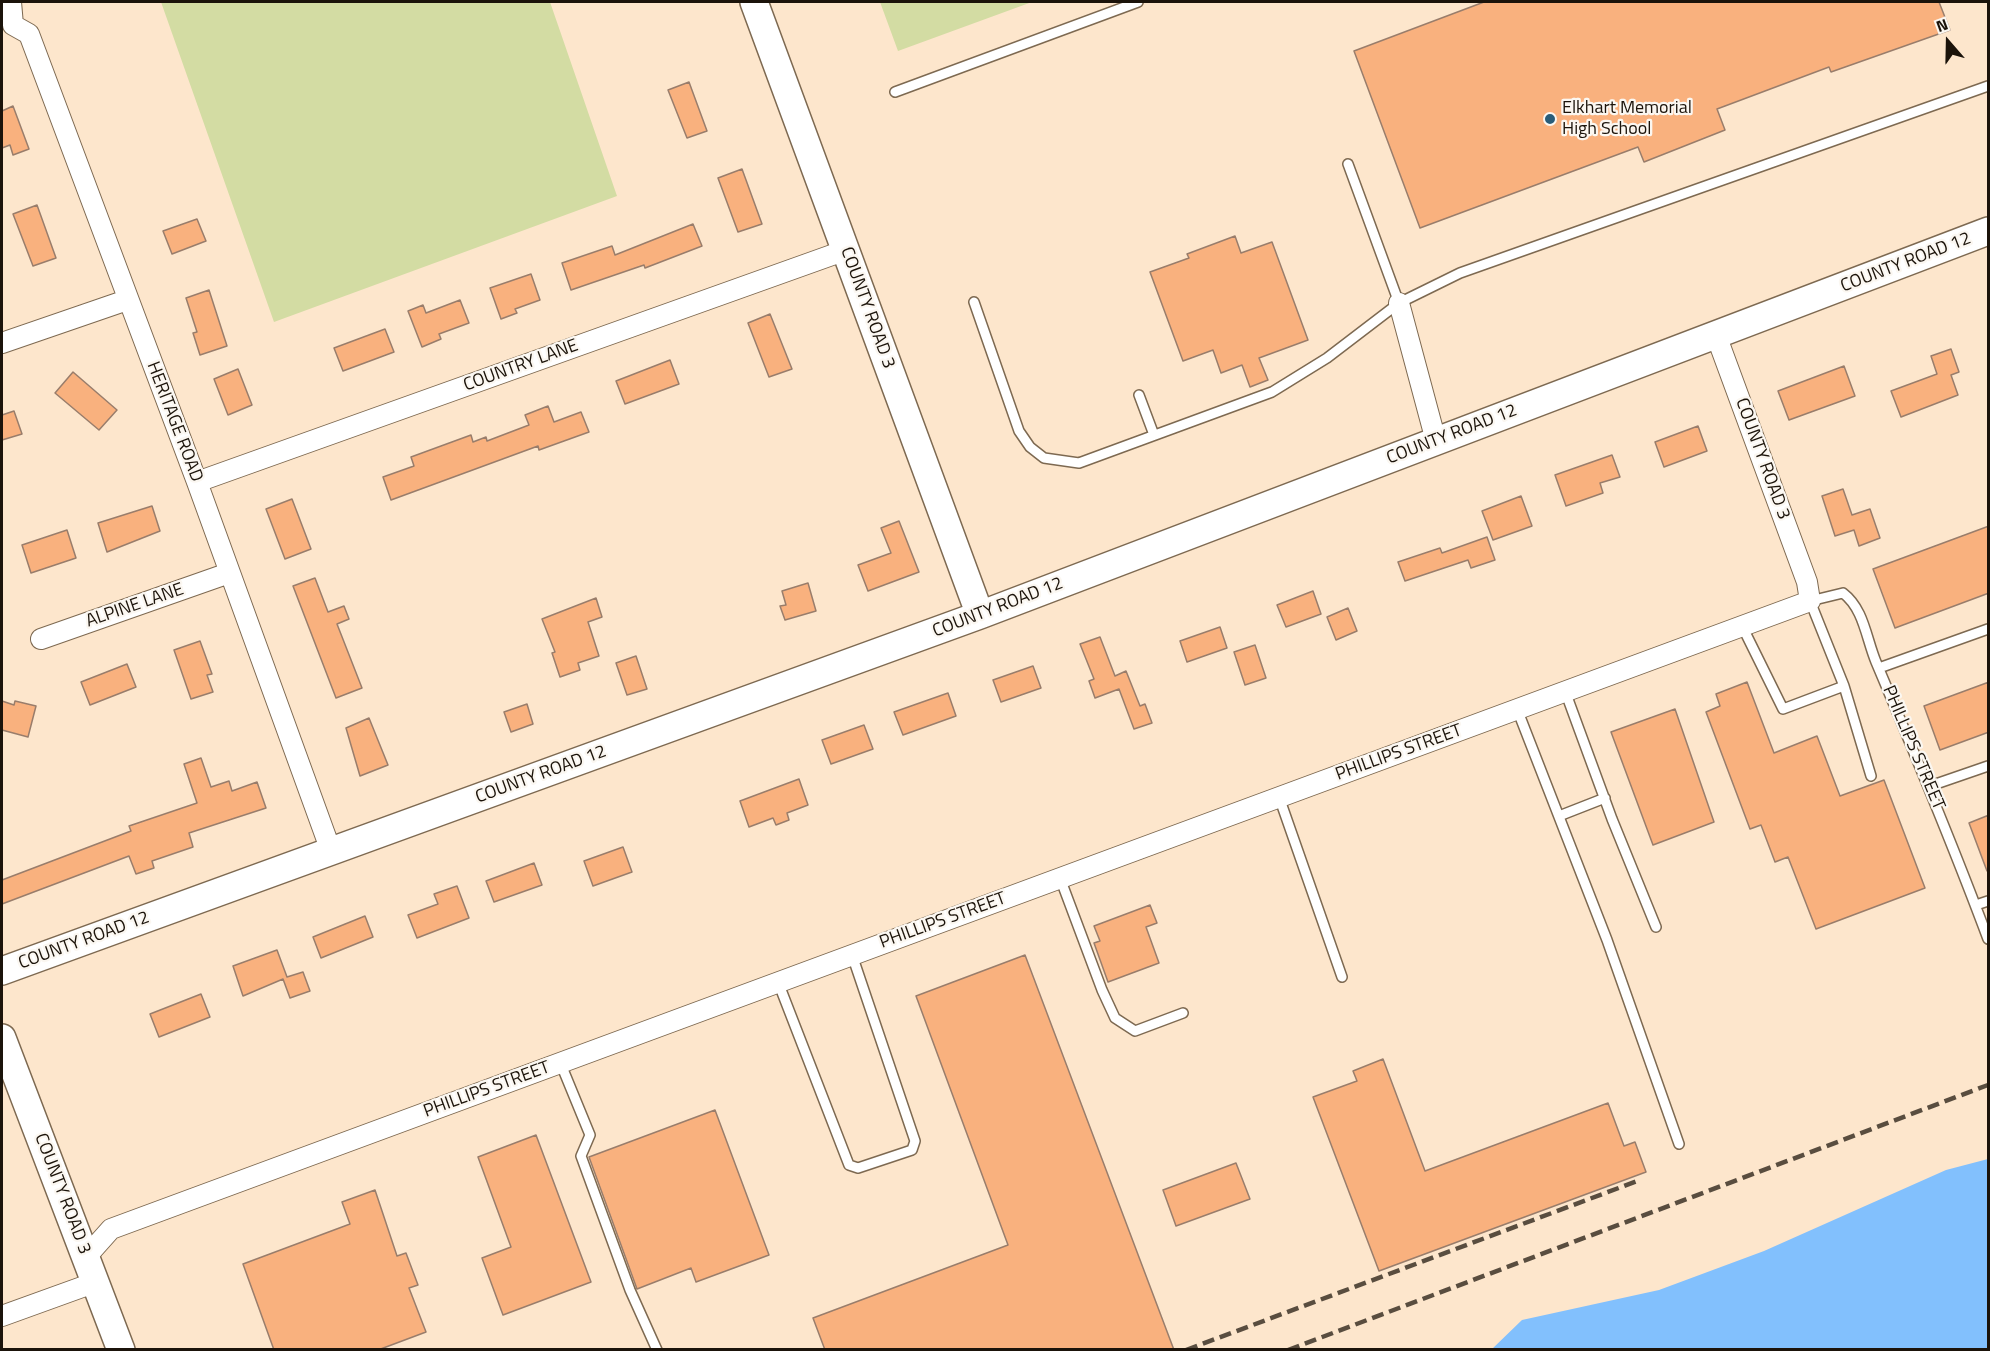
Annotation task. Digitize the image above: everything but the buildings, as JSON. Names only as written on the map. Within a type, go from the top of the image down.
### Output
[{"type":"main road","name":"COUNTY ROAD 3","points":[[754,2],[980,615]]},
{"type":"main road","name":"COUNTY ROAD 12","points":[[2,971],[980,615],[1989,231]]},
{"type":"main road","name":"COUNTY ROAD 3","points":[[2,1038],[121,1350]]},
{"type":"street","name":"HERITAGE ROAD","points":[[11,2],[7,26],[28,34],[197,482],[331,851]]},
{"type":"street","name":"COUNTRY LANE","points":[[197,482],[846,250]]},
{"type":"street","points":[[2,342],[128,300]]},
{"type":"street","points":[[1399,303],[1436,441]]},
{"type":"street","name":"COUNTY ROAD 3","points":[[1716,335],[1809,591]]},
{"type":"street","name":"ALPINE LANE","points":[[40,639],[229,573]]},
{"type":"street","name":"PHILLIPS STREET","points":[[2,1316],[91,1270],[111,1229],[1742,626],[1809,591]]},
{"type":"lane","points":[[895,92],[1138,2]]},
{"type":"lane","points":[[974,302],[1019,431],[1030,447],[1044,459],[1079,463],[1272,392],[1327,358],[1399,303],[1461,273],[1989,86]]},
{"type":"lane","points":[[1348,164],[1399,303]]},
{"type":"lane","points":[[1139,395],[1154,435]]},
{"type":"lane","points":[[1809,591],[1844,686],[1871,776]]},
{"type":"lane","name":"PHILLIPS STREET","points":[[1809,591],[1844,593],[1855,602],[1879,668],[1930,786],[1989,939]]},
{"type":"lane","points":[[1742,626],[1783,709],[1844,686]]},
{"type":"lane","points":[[1879,668],[1989,629]]},
{"type":"lane","points":[[1565,691],[1656,927]]},
{"type":"lane","points":[[1517,709],[1559,816],[1679,1144]]},
{"type":"lane","points":[[1930,786],[1989,765]]},
{"type":"lane","points":[[1279,797],[1342,977]]},
{"type":"lane","points":[[1559,816],[1605,798]]},
{"type":"lane","points":[[1060,878],[1102,990],[1115,1018],[1135,1031],[1183,1013]]},
{"type":"lane","points":[[1976,906],[1989,901]]},
{"type":"lane","points":[[778,982],[849,1165],[858,1168],[912,1150],[915,1142],[852,955]]},
{"type":"lane","points":[[560,1062],[590,1135],[581,1156],[630,1290],[657,1350]]},
{"type":"green space","points":[[161,2],[550,2],[617,196],[274,322]]},
{"type":"green space","points":[[880,2],[1032,2],[898,51]]},
{"type":"water","points":[[1988,1159],[1988,1349],[1492,1349],[1522,1320],[1659,1290],[1764,1251],[1946,1170]]},
{"type":"railway","points":[[1288,1350],[1988,1085]]},
{"type":"railway","points":[[1186,1350],[1640,1180]]},
{"type":"place","name":"Elkhart Memorial High School","points":[[1550,119]]}]
